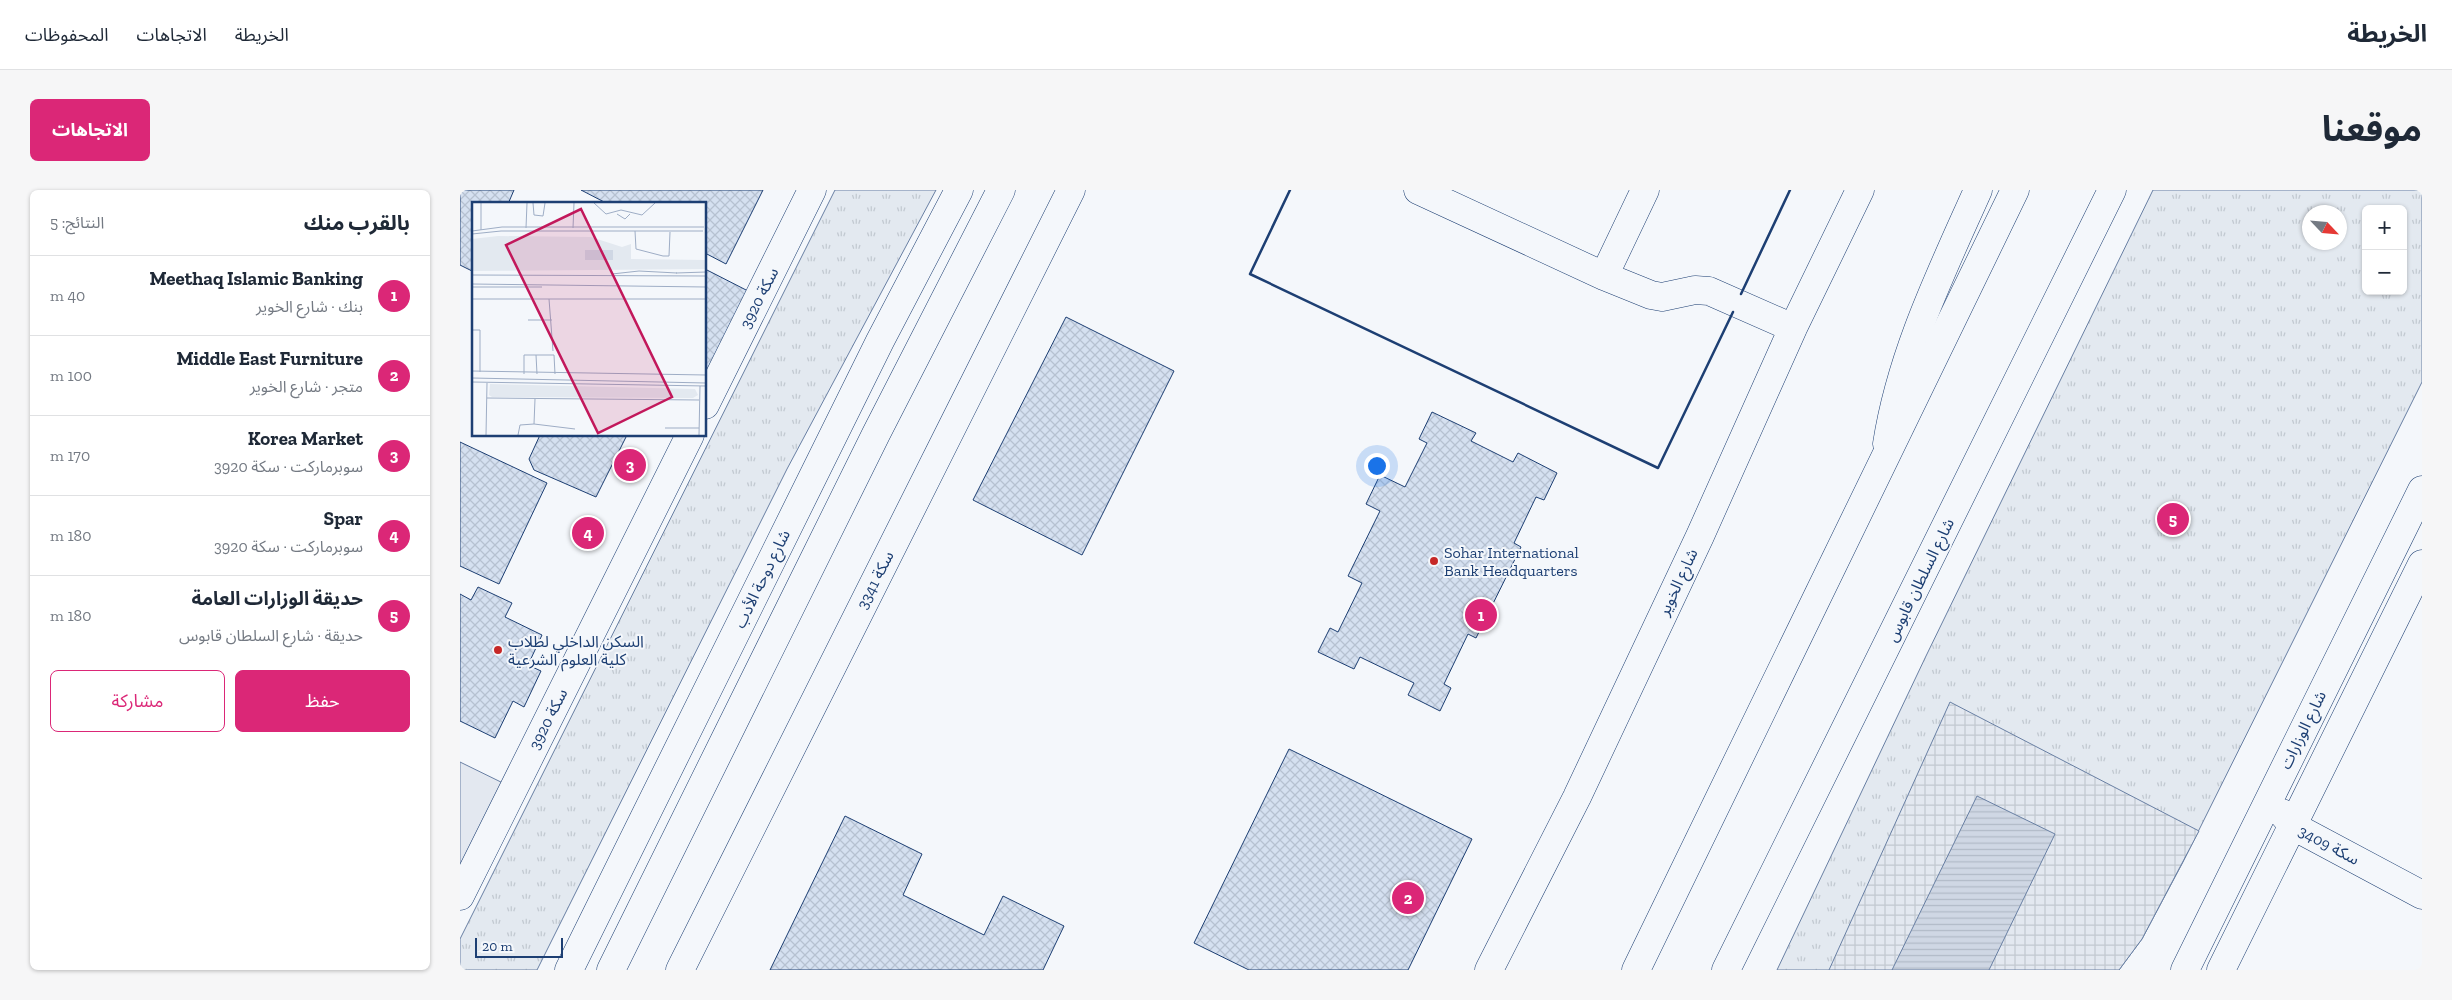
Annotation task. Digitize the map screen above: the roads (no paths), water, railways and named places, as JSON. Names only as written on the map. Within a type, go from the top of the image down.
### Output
[{"type":"main road","name":"سكة 3920","points":[[706,403],[812,190]]},
{"type":"main road","name":"شارع دوحة الأدب","points":[[569,970],[880,341],[959,190]]},
{"type":"main road","points":[[611,970],[876,434],[1001,190]]},
{"type":"main road","name":"سكة 3341","points":[[680,970],[1071,190]]},
{"type":"main road","points":[[1418,190],[1604,276],[1662,297],[1695,290],[1708,291],[1793,328]]},
{"type":"main road","points":[[1604,276],[1645,190]]},
{"type":"main road","name":"شارع الخوير","points":[[1490,970],[1590,770],[1700,536],[1793,328],[1860,190]]},
{"type":"main road","points":[[1884,462],[1895,403],[1911,346],[1978,190]]},
{"type":"main road","points":[[1636,970],[2016,190]]},
{"type":"main road","name":"شارع السلطان قابوس","points":[[1726,970],[1739,957],[2112,190]]},
{"type":"main road","name":"سكة 3920","points":[[460,896],[690,436]]},
{"type":"main road","name":"شارع الوزارات","points":[[2185,970],[2422,490]]},
{"type":"main road","name":"شارع الوزارات","points":[[2221,970],[2422,564]]},
{"type":"main road","name":"سكة 3409","points":[[2325,686],[2314,718],[2279,799],[2282,815],[2293,826],[2422,895]]},
{"type":"place","name":"Korea Market","points":[[630,465]]},
{"type":"place","name":"حديقة الوزارات العامة","points":[[2173,519]]},
{"type":"place","name":"Spar","points":[[588,533]]},
{"type":"place","name":"Sohar International Bank Headquarters","points":[[1434,561]]},
{"type":"place","name":"Meethaq Islamic Banking","points":[[1481,615]]},
{"type":"place","name":"السكن الداخلي لطلاب كلية العلوم الشرعية","points":[[498,650]]},
{"type":"place","name":"Middle East Furniture","points":[[1408,898]]}]
